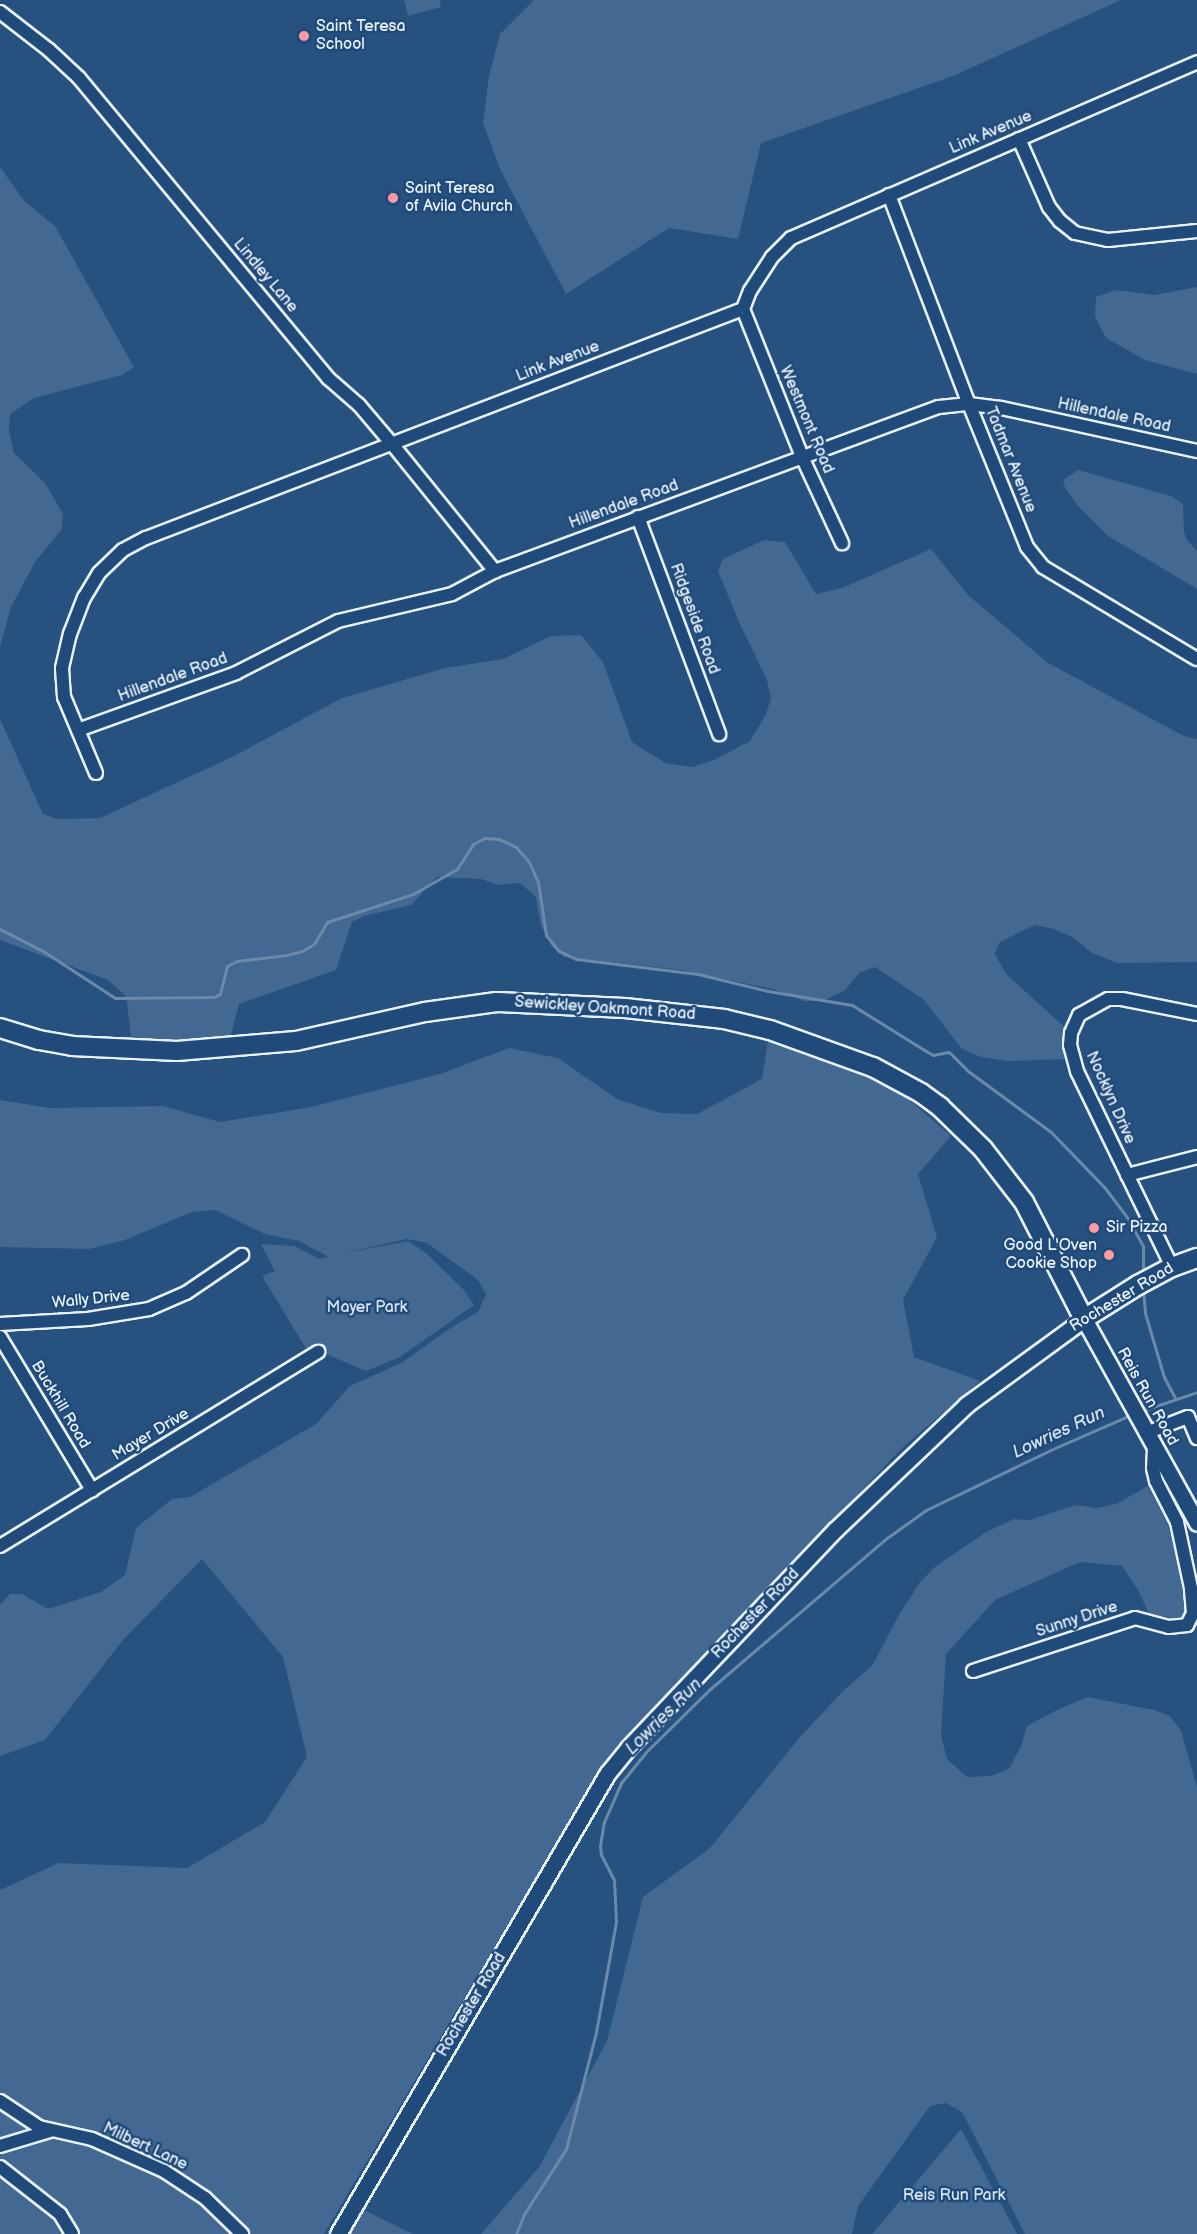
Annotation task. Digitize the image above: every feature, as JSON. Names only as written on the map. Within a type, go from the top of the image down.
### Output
[{"type":"main road","name":"Sewickley Oakmont Road","points":[[0,1028],[39,1040],[72,1046],[177,1051],[296,1041],[425,1012],[496,1002],[625,1008],[700,1015],[746,1024],[873,1067],[921,1093],[940,1107],[984,1149],[1024,1202],[1084,1319]]},
{"type":"main road","name":"Rochester Road","points":[[1084,1319],[1142,1283],[1172,1267],[1197,1258]]},
{"type":"street","name":"Lindley Lane","points":[[0,12],[49,50],[79,78],[328,378],[359,405],[392,444],[495,572]]},
{"type":"street","name":"Link Avenue","points":[[96,773],[64,697],[62,668],[70,634],[84,598],[99,573],[123,550],[146,538],[743,309],[755,283],[772,257],[791,238],[1197,62]]},
{"type":"street","points":[[1019,139],[1049,207],[1060,221],[1075,232],[1108,240],[1197,231]]},
{"type":"street","name":"Tadmar Avenue","points":[[889,195],[969,404],[1027,547],[1043,567],[1197,659]]},
{"type":"street","name":"Westmont Road","points":[[743,309],[803,459],[842,543]]},
{"type":"street","name":"Hillendale Road","points":[[78,730],[236,673],[338,621],[452,594],[495,572],[638,517],[803,459],[939,407],[969,404],[1001,408],[1197,451]]},
{"type":"street","name":"Ridgeside Road","points":[[638,517],[719,734]]},
{"type":"street","name":"Nocklyn Drive","points":[[1172,1267],[1075,1065],[1070,1045],[1074,1023],[1087,1008],[1108,999],[1122,999],[1197,1014]]},
{"type":"street","points":[[1127,1175],[1197,1157]]},
{"type":"street","name":"Wally Drive","points":[[0,1324],[100,1318],[149,1309],[186,1293],[242,1255]]},
{"type":"street","name":"Reis Run Road","points":[[1084,1319],[1197,1523]]},
{"type":"street","name":"Rochester Road","points":[[338,2234],[590,1799],[615,1763],[836,1529],[932,1436],[993,1383],[1084,1319]]},
{"type":"street","name":"Buckhill Road","points":[[0,1337],[92,1490]]},
{"type":"street","name":"Mayer Drive","points":[[0,1546],[318,1352]]},
{"type":"street","points":[[1146,1433],[1188,1417],[1197,1438]]},
{"type":"street","name":"Sunny Drive","points":[[973,1671],[1135,1618],[1169,1627],[1187,1625],[1193,1613],[1191,1588],[1177,1522],[1156,1481],[1153,1468],[1154,1448]]},
{"type":"street","name":"Milbert Lane","points":[[0,2102],[25,2119],[51,2131],[92,2139],[117,2148],[164,2171],[205,2198],[243,2234]]},
{"type":"street","name":"Milbert Lane","points":[[0,2146],[51,2131]]},
{"type":"street","points":[[0,2168],[60,2214],[72,2234]]},
{"type":"green space","points":[[404,0],[440,0],[441,7],[408,16]]},
{"type":"green space","points":[[534,0],[1121,0],[953,76],[761,143],[738,239],[669,228],[566,294],[501,171],[483,123],[489,76],[500,34]]},
{"type":"green space","points":[[0,167],[25,202],[55,226],[134,367],[122,375],[34,398],[10,414],[9,430],[14,453],[45,483],[63,514],[62,529],[35,562],[11,607],[0,647]]},
{"type":"green space","points":[[1197,287],[1197,374],[1145,360],[1106,338],[1095,316],[1096,297],[1116,290],[1154,295]]},
{"type":"green space","points":[[1078,470],[1171,496],[1183,504],[1184,532],[1187,540],[1197,551],[1197,589],[1108,536],[1078,506],[1065,488],[1063,480]]},
{"type":"green space","points":[[764,540],[785,542],[816,594],[842,588],[931,549],[968,595],[1048,663],[1184,736],[1197,739],[1197,962],[1117,963],[1092,953],[1074,938],[1054,929],[1035,925],[1020,932],[999,943],[995,954],[1006,974],[1071,1033],[1073,1059],[1007,1061],[981,1057],[962,1049],[924,1000],[875,967],[859,973],[845,990],[823,1001],[804,1001],[773,989],[681,970],[564,957],[552,947],[541,926],[536,897],[520,883],[499,885],[481,879],[437,877],[411,905],[364,916],[352,922],[336,970],[239,1004],[227,1049],[133,1050],[126,996],[108,980],[0,940],[0,719],[43,814],[58,819],[100,818],[234,756],[342,698],[445,668],[503,659],[551,636],[581,635],[603,662],[632,742],[665,763],[692,767],[714,760],[750,741],[765,716],[771,699],[767,680],[718,571],[723,559]]},
{"type":"green space","name":"Mayer Park","points":[[768,1040],[890,1083],[951,1136],[918,1174],[937,1237],[903,1300],[914,1357],[980,1381],[902,1448],[604,1762],[324,2234],[0,2234],[0,1890],[59,1863],[187,1868],[265,1822],[307,1757],[283,1657],[202,1559],[123,1640],[45,1740],[0,1756],[0,1605],[10,1594],[22,1594],[48,1609],[101,1592],[125,1575],[136,1528],[172,1499],[190,1497],[316,1424],[350,1386],[401,1363],[452,1327],[478,1312],[486,1294],[478,1280],[427,1243],[407,1239],[340,1254],[408,1241],[427,1254],[464,1290],[474,1305],[400,1357],[366,1371],[319,1351],[314,1354],[305,1347],[262,1276],[275,1271],[261,1244],[294,1246],[319,1259],[329,1257],[299,1241],[265,1234],[215,1210],[192,1212],[125,1240],[89,1249],[0,1247],[0,1100],[50,1108],[163,1106],[220,1122],[311,1107],[440,1074],[509,1048],[558,1058],[617,1099],[661,1113],[697,1114],[762,1079]]},
{"type":"green space","points":[[1148,1486],[1167,1523],[1177,1553],[1185,1610],[1180,1619],[1149,1614],[1138,1590],[1122,1566],[1080,1562],[995,1600],[946,1654],[941,1736],[947,1759],[967,1777],[991,1776],[1009,1769],[1021,1746],[1027,1726],[1088,1697],[1154,1710],[1170,1716],[1181,1731],[1197,1787],[1197,2234],[1025,2234],[962,2112],[946,2103],[930,2106],[858,2206],[852,2234],[481,2234],[539,2167],[607,2041],[643,1897],[710,1848],[800,1737],[843,1691],[872,1666],[900,1613],[921,1581],[936,1566],[986,1532],[1014,1519],[1029,1520],[1076,1505],[1096,1508],[1116,1504]]},
{"type":"green space","name":"Reis Run Park","points":[[961,2129],[1017,2234],[872,2234]]},
{"type":"green space","points":[[362,2209],[413,2234],[348,2234]]},
{"type":"waterway","points":[[0,929],[43,951],[115,998],[214,997],[220,994],[227,966],[237,961],[302,951],[314,944],[327,922],[413,894],[457,869],[473,844],[485,838],[499,839],[516,847],[529,862],[538,882],[546,935],[559,951],[576,959],[698,974],[768,991],[852,1005],[933,1055],[949,1052],[968,1071],[1051,1132],[1105,1188],[1128,1219],[1143,1246],[1143,1274]]},
{"type":"waterway","points":[[1143,1289],[1145,1313],[1164,1377],[1175,1398]]},
{"type":"waterway","name":"Lowries Run","points":[[1141,1411],[1197,1392]]},
{"type":"waterway","name":"Lowries Run","points":[[516,2234],[524,2214],[566,2149],[596,2032],[616,1922],[614,1880],[601,1855],[600,1846],[604,1822],[621,1783],[645,1753],[710,1689],[887,1538],[926,1510],[1055,1448],[1126,1417]]},
{"type":"place","name":"Saint Teresa School","points":[[304,36]]},
{"type":"place","name":"Saint Teresa of Avila Church","points":[[393,198]]},
{"type":"place","name":"Sir Pizza","points":[[1094,1228]]},
{"type":"place","name":"Good L'Oven Cookie Shop","points":[[1109,1255]]}]
